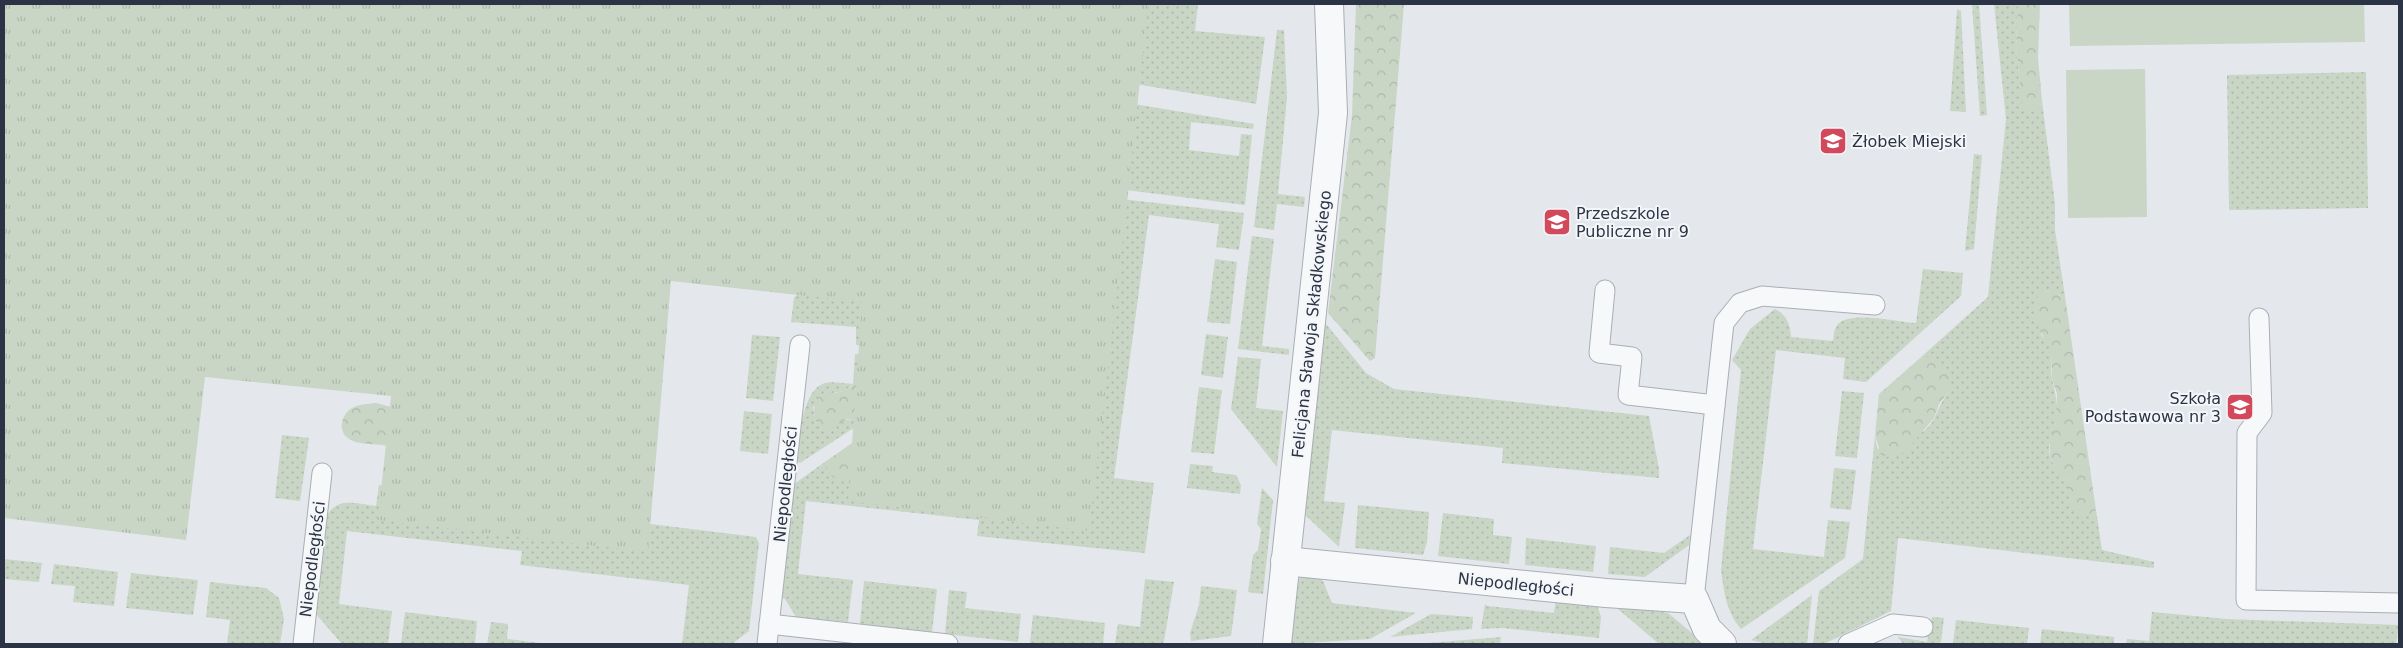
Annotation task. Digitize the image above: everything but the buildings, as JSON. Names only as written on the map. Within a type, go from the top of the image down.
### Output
[{"type":"street","name":"Felicjana Sławoja Składkowskiego","points":[[1277,644],[1334,112],[1329,4]]},
{"type":"street","name":"Niepodległości","points":[[1285,561],[1606,593],[1694,599]]},
{"type":"street","points":[[1694,599],[1707,629],[1722,644]]},
{"type":"lane","points":[[1605,290],[1599,353],[1632,357],[1628,395],[1715,405]]},
{"type":"lane","points":[[1694,599],[1724,323],[1740,303],[1762,296],[1874,305]]},
{"type":"lane","points":[[2259,318],[2262,414],[2247,433],[2246,600],[2399,603]]},
{"type":"lane","name":"Niepodległości","points":[[767,644],[800,345]]},
{"type":"lane","name":"Niepodległości","points":[[303,644],[322,473]]},
{"type":"lane","points":[[769,624],[948,644]]},
{"type":"lane","points":[[1848,644],[1893,624],[1923,627]]},
{"type":"green space","points":[[4,4],[1148,4],[1089,531],[848,501],[862,302],[671,281],[648,552],[378,520],[391,396],[205,377],[186,540],[4,518]]},
{"type":"green space","points":[[914,4],[1198,4],[1195,31],[1265,37],[1256,104],[918,48]]},
{"type":"green space","points":[[1404,4],[1375,358],[1370,361],[1328,313],[1352,115],[1356,5]]},
{"type":"green space","points":[[1972,4],[1979,4],[1987,115],[1980,116]]},
{"type":"green space","points":[[1994,4],[2018,4],[2016,46],[2020,82],[2040,107],[2042,101],[2055,204],[2055,230],[2066,303],[2056,293],[2042,292],[2041,335],[2050,347],[2052,356],[2051,371],[2057,406],[2056,423],[2050,444],[2050,457],[2066,478],[2085,516],[2090,516],[2096,510],[2102,550],[2154,562],[2154,568],[1898,538],[1891,611],[1824,644],[1813,644],[1819,591],[1863,559],[1875,435],[1877,449],[1916,436],[1929,426],[1949,392],[1924,358],[1919,359],[1988,297],[2006,119]]},
{"type":"green space","points":[[2018,4],[2040,4],[2038,58],[2042,101],[2040,107],[2032,112],[2024,109],[2022,103],[2016,46]]},
{"type":"green space","points":[[2069,4],[2364,4],[2365,42],[2070,46]]},
{"type":"green space","points":[[1957,9],[1961,11],[1966,112],[1950,111]]},
{"type":"green space","points":[[1277,30],[1284,30],[1287,97],[1278,194],[1305,197],[1304,207],[1277,204],[1274,230],[1254,227]]},
{"type":"green space","points":[[2145,69],[2147,217],[2068,218],[2066,70]]},
{"type":"green space","points":[[2366,72],[2368,208],[2229,210],[2227,75]]},
{"type":"green space","points":[[1074,94],[1254,124],[1253,129],[1191,122],[1189,150],[1239,156],[1241,134],[1252,135],[1245,205],[1118,189],[915,349],[856,345],[856,327],[791,322],[794,298],[800,291]]},
{"type":"green space","points":[[1974,154],[1982,155],[1974,249],[1965,251]]},
{"type":"green space","points":[[1121,199],[1244,213],[1239,250],[1216,247],[1219,224],[1149,215],[1114,478],[1154,483],[1145,553],[977,536],[979,520],[806,501],[798,574],[853,580],[848,622],[796,617],[785,599],[782,598],[794,484],[829,459],[827,467]]},
{"type":"green space","points":[[1252,236],[1274,239],[1262,346],[1289,349],[1289,355],[1238,349]]},
{"type":"green space","points":[[1215,259],[1237,262],[1230,324],[1207,322]]},
{"type":"green space","points":[[1923,269],[1963,273],[1961,296],[1866,382],[1843,379],[1845,358],[1776,350],[1753,549],[1824,557],[1828,520],[1850,522],[1845,558],[1741,629],[1729,608],[1721,570],[1741,370],[1732,360],[1750,329],[1775,309],[1787,320],[1791,337],[1833,341],[1835,329],[1839,323],[1854,318],[1865,317],[1916,323]]},
{"type":"green space","points":[[2053,291],[2063,298],[2066,303],[2096,510],[2090,516],[2081,516],[2072,507],[2069,499],[2067,479],[2057,469],[2050,457],[2050,439],[2056,423],[2057,394],[2052,378],[2051,351],[2038,327],[2034,309],[2038,295],[2042,292]]},
{"type":"green space","points":[[1322,319],[1366,373],[1394,389],[1649,416],[1659,478],[1502,463],[1503,448],[1332,430],[1324,501],[1345,503],[1339,547],[1303,513]]},
{"type":"green space","points":[[1206,334],[1228,337],[1223,378],[1201,375]]},
{"type":"green space","points":[[752,335],[780,337],[773,401],[746,398]]},
{"type":"green space","points":[[855,354],[871,355],[855,419],[846,419],[833,430],[823,431],[815,417],[816,401],[825,395],[844,391],[853,384]]},
{"type":"green space","points":[[1238,357],[1261,359],[1256,408],[1283,411],[1277,467],[1231,409]]},
{"type":"green space","points":[[1928,357],[1936,360],[1947,372],[1950,386],[1949,392],[1940,402],[1934,418],[1905,452],[1892,458],[1881,455],[1875,435],[1879,394],[1919,359]]},
{"type":"green space","points":[[926,381],[800,463],[796,461],[800,429],[806,405],[817,388],[825,383],[853,384],[845,391],[832,393],[813,407],[816,423],[833,430],[843,420],[855,419]]},
{"type":"green space","points":[[1199,387],[1222,390],[1214,454],[1191,452]]},
{"type":"green space","points":[[1842,391],[1864,393],[1857,458],[1835,456]]},
{"type":"green space","points":[[376,403],[399,409],[387,446],[352,441],[343,431],[343,418],[355,407]]},
{"type":"green space","points":[[744,411],[772,414],[768,454],[740,451]]},
{"type":"green space","points":[[884,421],[855,478],[841,480],[828,472],[829,459]]},
{"type":"green space","points":[[282,435],[309,438],[300,501],[275,498]]},
{"type":"green space","points":[[1190,464],[1213,466],[1212,472],[1236,475],[1241,485],[1240,494],[1187,488]]},
{"type":"green space","points":[[1834,468],[1856,470],[1851,510],[1830,508]]},
{"type":"green space","points":[[379,485],[530,501],[537,510],[756,537],[759,543],[749,631],[732,644],[682,644],[689,585],[520,565],[522,551],[347,531],[339,604],[392,611],[388,644],[342,644],[316,614],[326,517],[331,510],[342,504],[355,503],[376,506]]},
{"type":"green space","points":[[1262,488],[1273,500],[1263,594],[1248,592],[1253,555],[1258,550],[1261,529],[1257,524]]},
{"type":"green space","points":[[1358,505],[1429,512],[1427,542],[1423,555],[1355,548]]},
{"type":"green space","points":[[1443,513],[1494,519],[1493,535],[1512,537],[1509,564],[1438,556]]},
{"type":"green space","points":[[1690,535],[1689,545],[1645,577],[1608,574],[1610,547],[1664,553]]},
{"type":"green space","points":[[1526,538],[1596,546],[1593,572],[1525,565]]},
{"type":"green space","points":[[4,559],[42,563],[39,582],[4,579]]},
{"type":"green space","points":[[54,564],[118,572],[114,606],[73,602],[75,586],[51,584]]},
{"type":"green space","points":[[131,573],[198,580],[193,615],[126,608]]},
{"type":"green space","points":[[1314,573],[1323,581],[1332,603],[1416,613],[1370,639],[1288,644],[1296,582],[1302,576]]},
{"type":"green space","points":[[1145,579],[1174,582],[1164,641],[1162,644],[1115,644],[1118,624],[1140,627]]},
{"type":"green space","points":[[864,581],[937,589],[932,632],[860,624]]},
{"type":"green space","points":[[210,582],[266,588],[279,598],[284,619],[280,644],[227,644],[230,620],[206,617]]},
{"type":"green space","points":[[1201,586],[1237,590],[1231,636],[1191,641],[1190,633],[1199,605]]},
{"type":"green space","points":[[949,590],[967,592],[965,608],[1021,614],[1018,642],[945,634]]},
{"type":"green space","points":[[1812,595],[1807,644],[1768,644],[1751,640]]},
{"type":"green space","points":[[1556,598],[1596,602],[1601,617],[1599,638],[1503,628],[1481,629],[1485,604],[1487,606],[1554,613]]},
{"type":"green space","points":[[1621,605],[1668,613],[1705,644],[1659,644],[1618,609]]},
{"type":"green space","points":[[405,612],[477,621],[475,644],[401,644]]},
{"type":"green space","points":[[2152,612],[2227,619],[2399,625],[2396,644],[2126,644],[2127,639],[2149,641]]},
{"type":"green space","points":[[1431,614],[1473,617],[1472,629],[1390,637]]},
{"type":"green space","points":[[1033,615],[1105,623],[1103,644],[1030,643]]},
{"type":"green space","points":[[1932,617],[1944,618],[1941,642],[1936,644],[1903,644],[1898,637],[1927,642]]},
{"type":"green space","points":[[1956,620],[2029,628],[2027,644],[1953,643]]},
{"type":"green space","points":[[491,622],[508,624],[507,639],[549,644],[487,644]]},
{"type":"green space","points":[[2042,629],[2114,637],[2114,644],[2040,644]]},
{"type":"green space","points":[[1501,637],[1500,644],[1416,644]]},
{"type":"place","name":"Żłobek Miejski","points":[[1833,141]]},
{"type":"place","name":"Przedszkole Publiczne nr 9","points":[[1557,222]]},
{"type":"place","name":"Szkoła Podstawowa nr 3","points":[[2240,407]]}]
